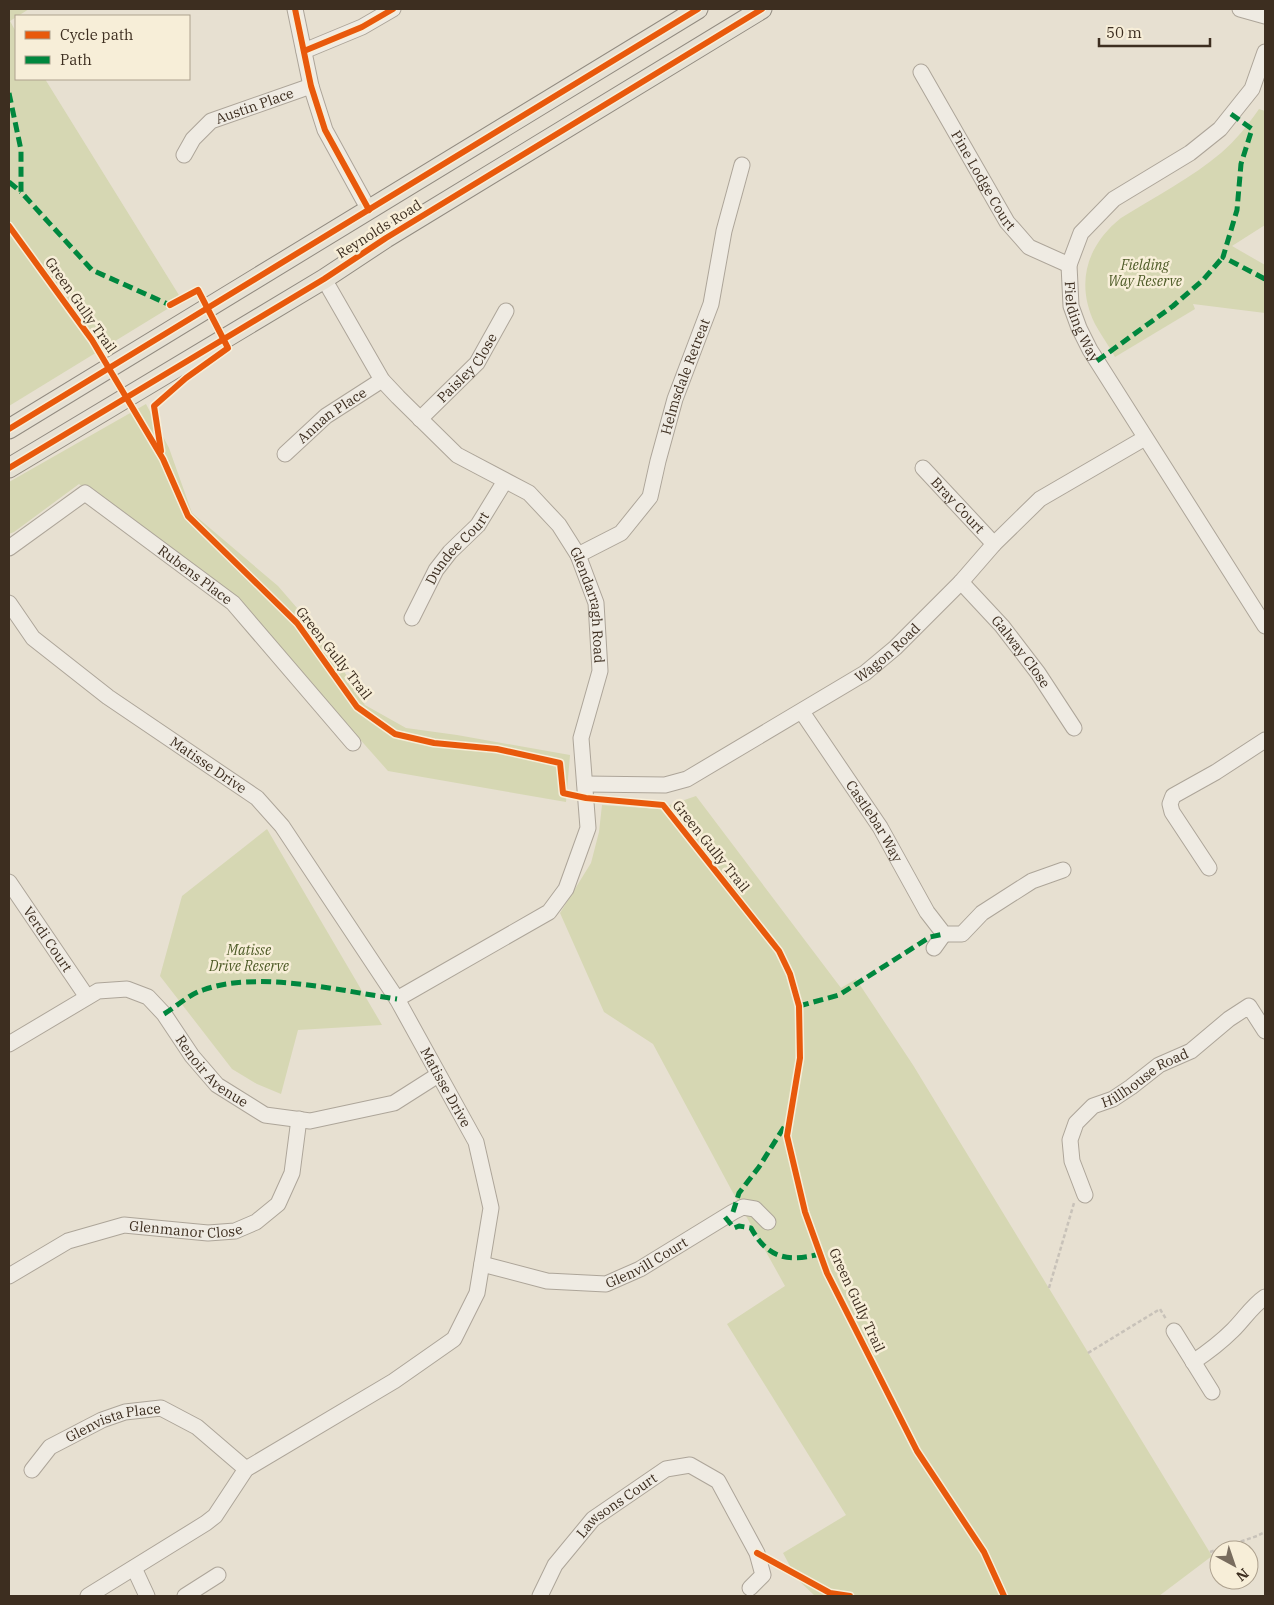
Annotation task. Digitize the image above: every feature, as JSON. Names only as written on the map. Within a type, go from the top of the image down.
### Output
[{"type":"main road","name":"Reynolds Road","points":[[9,429],[698,9]]},
{"type":"main road","name":"Reynolds Road","points":[[9,468],[324,279],[386,238],[762,9]]},
{"type":"main road","points":[[369,210],[386,238]]},
{"type":"street","points":[[295,9],[311,86],[325,130],[369,210]]},
{"type":"street","points":[[304,51],[362,27],[393,9]]},
{"type":"street","points":[[1240,9],[1265,16]]},
{"type":"street","name":"Fielding Way","points":[[1265,52],[1252,88],[1220,129],[1190,153],[1114,200],[1081,233],[1070,265],[1071,306],[1078,328],[1145,438],[1265,626]]},
{"type":"street","name":"Pine Lodge Court","points":[[921,72],[1007,222],[1029,247],[1070,265]]},
{"type":"street","name":"Austin Place","points":[[184,155],[193,139],[211,121],[311,86]]},
{"type":"street","name":"Helmsdale Retreat","points":[[578,555],[621,533],[650,497],[675,399],[711,304],[724,231],[742,165]]},
{"type":"street","name":"Glendarragh Road","points":[[324,279],[382,380],[457,455],[529,493],[560,526],[578,555],[596,603],[600,671],[582,738],[588,828],[566,889],[549,912],[397,999]]},
{"type":"street","name":"Paisley Close","points":[[420,419],[477,363],[506,311]]},
{"type":"street","name":"Annan Place","points":[[285,454],[326,416],[382,380]]},
{"type":"street","name":"Wagon Road","points":[[585,784],[665,785],[687,779],[802,712],[872,667],[895,648],[961,582],[994,544],[1040,499],[1145,438]]},
{"type":"street","name":"Bray Court","points":[[923,468],[994,544]]},
{"type":"street","name":"Dundee Court","points":[[412,618],[436,570],[450,552],[478,525],[505,481]]},
{"type":"street","name":"Rubens Place","points":[[9,548],[84,493],[233,603],[353,743]]},
{"type":"street","name":"Galway Close","points":[[961,582],[1002,626],[1038,673],[1074,728]]},
{"type":"street","name":"Matisse Drive","points":[[9,602],[33,638],[108,696],[257,798],[282,826],[397,999],[476,1142],[491,1208],[477,1293],[454,1339],[394,1381],[246,1469],[215,1516],[88,1596]]},
{"type":"street","name":"Castlebar Way","points":[[802,712],[880,827],[927,912],[944,934]]},
{"type":"street","points":[[1209,868],[1172,812],[1170,804],[1173,796],[1216,772],[1265,740]]},
{"type":"street","points":[[934,948],[944,934],[962,934],[982,913],[1032,881],[1063,870]]},
{"type":"street","name":"Verdi Court","points":[[9,882],[87,997]]},
{"type":"street","name":"Renoir Avenue","points":[[9,1044],[98,991],[127,988],[148,997],[164,1014],[192,1056],[217,1085],[264,1115],[310,1121],[394,1103],[438,1075]]},
{"type":"street","name":"Hillhouse Road","points":[[1082,1188],[1072,1161],[1070,1140],[1076,1123],[1093,1106],[1119,1095],[1159,1065],[1191,1051],[1229,1019],[1249,1006],[1265,1031]]},
{"type":"street","name":"Glenmanor Close","points":[[9,1276],[68,1240],[124,1225],[208,1233],[234,1231],[256,1222],[278,1204],[292,1172],[299,1119]]},
{"type":"street","name":"Glenvill Court","points":[[482,1264],[547,1281],[606,1284],[640,1269],[733,1212],[743,1208],[755,1209],[768,1222]]},
{"type":"street","points":[[1193,1362],[1215,1347],[1235,1328],[1247,1312],[1265,1297]]},
{"type":"street","points":[[1174,1331],[1212,1392]]},
{"type":"street","name":"Glenvista Place","points":[[32,1470],[50,1447],[102,1420],[125,1412],[161,1408],[197,1427],[246,1469]]},
{"type":"street","name":"Lawsons Court","points":[[540,1596],[555,1566],[594,1519],[666,1469],[690,1465],[718,1481],[757,1553],[763,1575],[750,1588]]},
{"type":"street","points":[[134,1568],[147,1596]]},
{"type":"street","points":[[185,1596],[218,1575]]},
{"type":"path","points":[[1049,1288],[1082,1188]]},
{"type":"path","points":[[1088,1353],[1160,1309],[1174,1331]]},
{"type":"path","points":[[1246,1540],[1265,1532]]},
{"type":"green space","points":[[9,9],[29,9],[20,15],[15,15],[15,18],[10,21],[15,30],[15,80],[46,80],[182,300],[9,406]]},
{"type":"green space","name":"Fielding Way Reserve","points":[[1259,109],[1265,111],[1265,225],[1232,246],[1265,265],[1265,313],[1193,304],[1195,309],[1115,357],[1095,324],[1086,294],[1085,280],[1088,266],[1100,240],[1121,218],[1185,179],[1221,153],[1242,132]]},
{"type":"green space","points":[[146,404],[169,448],[192,513],[278,586],[323,638],[365,705],[406,728],[570,755],[566,802],[388,771],[233,596],[79,484],[9,534],[9,482]]},
{"type":"green space","points":[[696,796],[841,988],[856,979],[913,1065],[1209,1551],[1209,1558],[1159,1596],[815,1596],[793,1575],[783,1553],[846,1515],[727,1324],[785,1286],[653,1044],[604,1012],[560,913],[591,863],[599,832],[602,805],[658,809]]},
{"type":"green space","name":"Matisse Drive Reserve","points":[[267,829],[382,1025],[298,1030],[281,1094],[257,1084],[232,1069],[160,976],[182,896]]},
{"type":"marked path","points":[[9,93],[21,150],[21,192],[92,270],[170,305]]},
{"type":"marked path","points":[[1231,114],[1252,129],[1241,164],[1237,210],[1223,257],[1265,279]]},
{"type":"marked path","points":[[9,182],[21,192]]},
{"type":"marked path","points":[[1097,361],[1173,306],[1203,280],[1223,257]]},
{"type":"marked path","points":[[799,1006],[839,995],[930,937],[944,934]]},
{"type":"marked path","points":[[164,1014],[188,997],[203,990],[225,984],[248,982],[299,984],[397,999]]},
{"type":"marked path","points":[[733,1212],[739,1193],[759,1167],[786,1124]]},
{"type":"marked path","points":[[725,1217],[734,1228],[739,1226],[751,1228],[764,1246],[780,1256],[798,1258],[820,1254]]},
{"type":"cycle path","points":[[295,9],[311,86],[325,130],[369,210]]},
{"type":"cycle path","points":[[304,51],[362,27],[393,9]]},
{"type":"cycle path","points":[[9,429],[698,9]]},
{"type":"cycle path","points":[[9,468],[324,279],[386,238],[762,9]]},
{"type":"cycle path","name":"Green Gully Trail","points":[[9,226],[92,340],[163,459],[188,516],[297,623],[357,707],[395,734],[434,743],[497,749],[560,763],[563,793],[586,798],[663,805],[779,951],[790,974],[799,1006],[800,1058],[787,1136],[805,1212],[827,1273],[917,1451],[984,1552],[1004,1596]]},
{"type":"cycle path","points":[[161,451],[154,406],[186,378],[228,348],[198,290],[170,305]]},
{"type":"cycle path","points":[[757,1553],[830,1593],[850,1596]]}]
